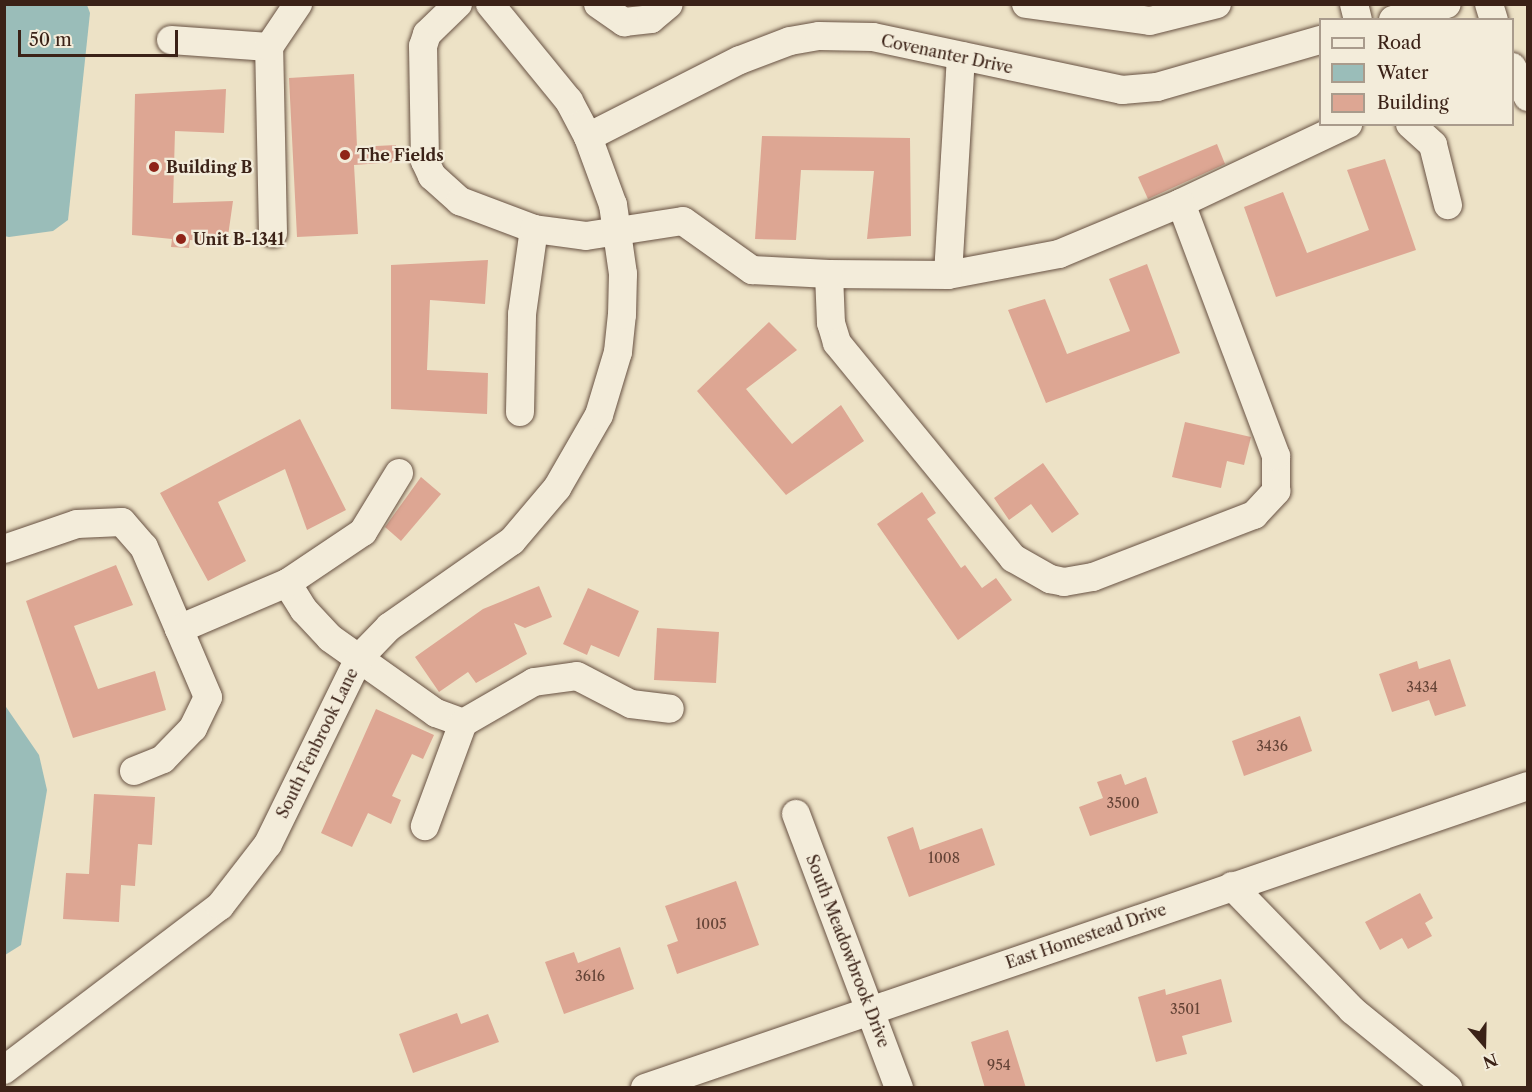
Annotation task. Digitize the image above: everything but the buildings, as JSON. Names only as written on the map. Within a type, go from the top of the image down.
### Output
[{"type":"street","points":[[273,233],[269,47],[298,4]]},
{"type":"street","points":[[458,4],[428,34],[423,46],[425,161],[432,177],[460,201],[534,229],[586,236],[617,229],[683,221],[752,270],[829,274],[948,275],[1059,254],[1181,203],[1344,126]]},
{"type":"street","name":"South Fenbrook Lane","points":[[4,1070],[220,906],[268,844],[359,658],[389,627],[512,541],[536,516],[581,453],[599,415],[618,352],[623,274],[617,229],[605,180],[588,137],[569,101],[490,4]]},
{"type":"street","points":[[598,4],[624,22],[651,19],[669,4]]},
{"type":"street","points":[[1026,4],[1150,21],[1217,4]]},
{"type":"street","points":[[1399,18],[1447,4]]},
{"type":"street","name":"Covenanter Drive","points":[[588,137],[740,60],[790,41],[819,36],[864,37],[1122,90],[1157,87],[1319,40]]},
{"type":"street","points":[[171,40],[269,47]]},
{"type":"street","points":[[948,275],[961,56]]},
{"type":"street","points":[[1514,71],[1527,97]]},
{"type":"street","points":[[1412,126],[1432,146],[1448,205]]},
{"type":"street","points":[[829,274],[833,333],[846,356],[1013,558],[1050,579],[1078,581],[1254,515],[1276,491],[1276,456],[1181,203]]},
{"type":"street","points":[[520,412],[522,314],[534,229]]},
{"type":"street","points":[[179,629],[287,583],[363,532],[399,473]]},
{"type":"street","points":[[4,549],[77,524],[122,522],[144,547],[208,697],[194,728],[163,759],[134,771]]},
{"type":"street","points":[[287,583],[304,610],[330,638],[436,712],[464,723]]},
{"type":"street","points":[[425,826],[464,723],[534,682],[578,676],[631,704],[670,709]]},
{"type":"street","name":"East Homestead Drive","points":[[645,1088],[1527,786]]},
{"type":"street","name":"South Meadowbrook Drive","points":[[796,814],[899,1088]]},
{"type":"street","points":[[1232,886],[1352,1010],[1448,1088]]},
{"type":"water","points":[[5,4],[87,5],[90,13],[68,220],[53,231],[9,237],[4,236]]},
{"type":"water","points":[[4,704],[39,755],[47,790],[21,945],[5,955]]},
{"type":"place","name":"The Fields","points":[[345,155]]},
{"type":"place","name":"Building B","points":[[154,167]]},
{"type":"place","name":"Unit B-1341","points":[[181,239]]}]
